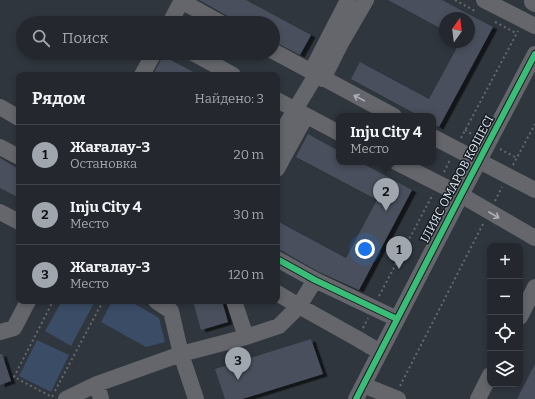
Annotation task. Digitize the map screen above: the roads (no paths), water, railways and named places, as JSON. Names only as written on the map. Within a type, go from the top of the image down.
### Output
[{"type":"street","points":[[280,159],[348,0]]},
{"type":"street","points":[[317,75],[341,43],[366,0]]},
{"type":"street","points":[[484,0],[535,26]]},
{"type":"street","points":[[534,0],[532,2],[535,4]]},
{"type":"street","points":[[174,16],[181,1],[208,16]]},
{"type":"street","name":"ІЛИЯС ОМАРОВ КӨШЕСІ","points":[[360,392],[535,54]]},
{"type":"street","points":[[280,55],[388,113]]},
{"type":"street","points":[[144,72],[150,60]]},
{"type":"street","points":[[206,60],[228,72]]},
{"type":"street","points":[[280,102],[336,131]]},
{"type":"street","points":[[0,107],[16,116]]},
{"type":"street","points":[[280,136],[300,113]]},
{"type":"street","points":[[436,138],[535,190]]},
{"type":"street","points":[[0,147],[16,155]]},
{"type":"street","points":[[402,165],[461,195],[535,238]]},
{"type":"street","points":[[0,212],[16,220]]},
{"type":"street","points":[[280,261],[315,280],[397,319]]},
{"type":"street","points":[[66,399],[99,392],[181,354],[246,337],[279,326],[299,306],[315,280]]},
{"type":"street","points":[[521,315],[535,287]]},
{"type":"street","points":[[280,296],[358,338],[380,352]]},
{"type":"street","points":[[0,332],[14,328],[26,304]]},
{"type":"street","points":[[160,304],[171,311],[181,354],[196,399]]},
{"type":"street","points":[[235,304],[246,337]]},
{"type":"street","points":[[478,399],[487,381]]},
{"type":"street","points":[[360,392],[396,398]]},
{"type":"place","name":"Inju City 4","points":[[386,211]]},
{"type":"place","name":"Жағалау-3","points":[[399,269]]},
{"type":"place","name":"Жагалау-3","points":[[238,380]]}]
